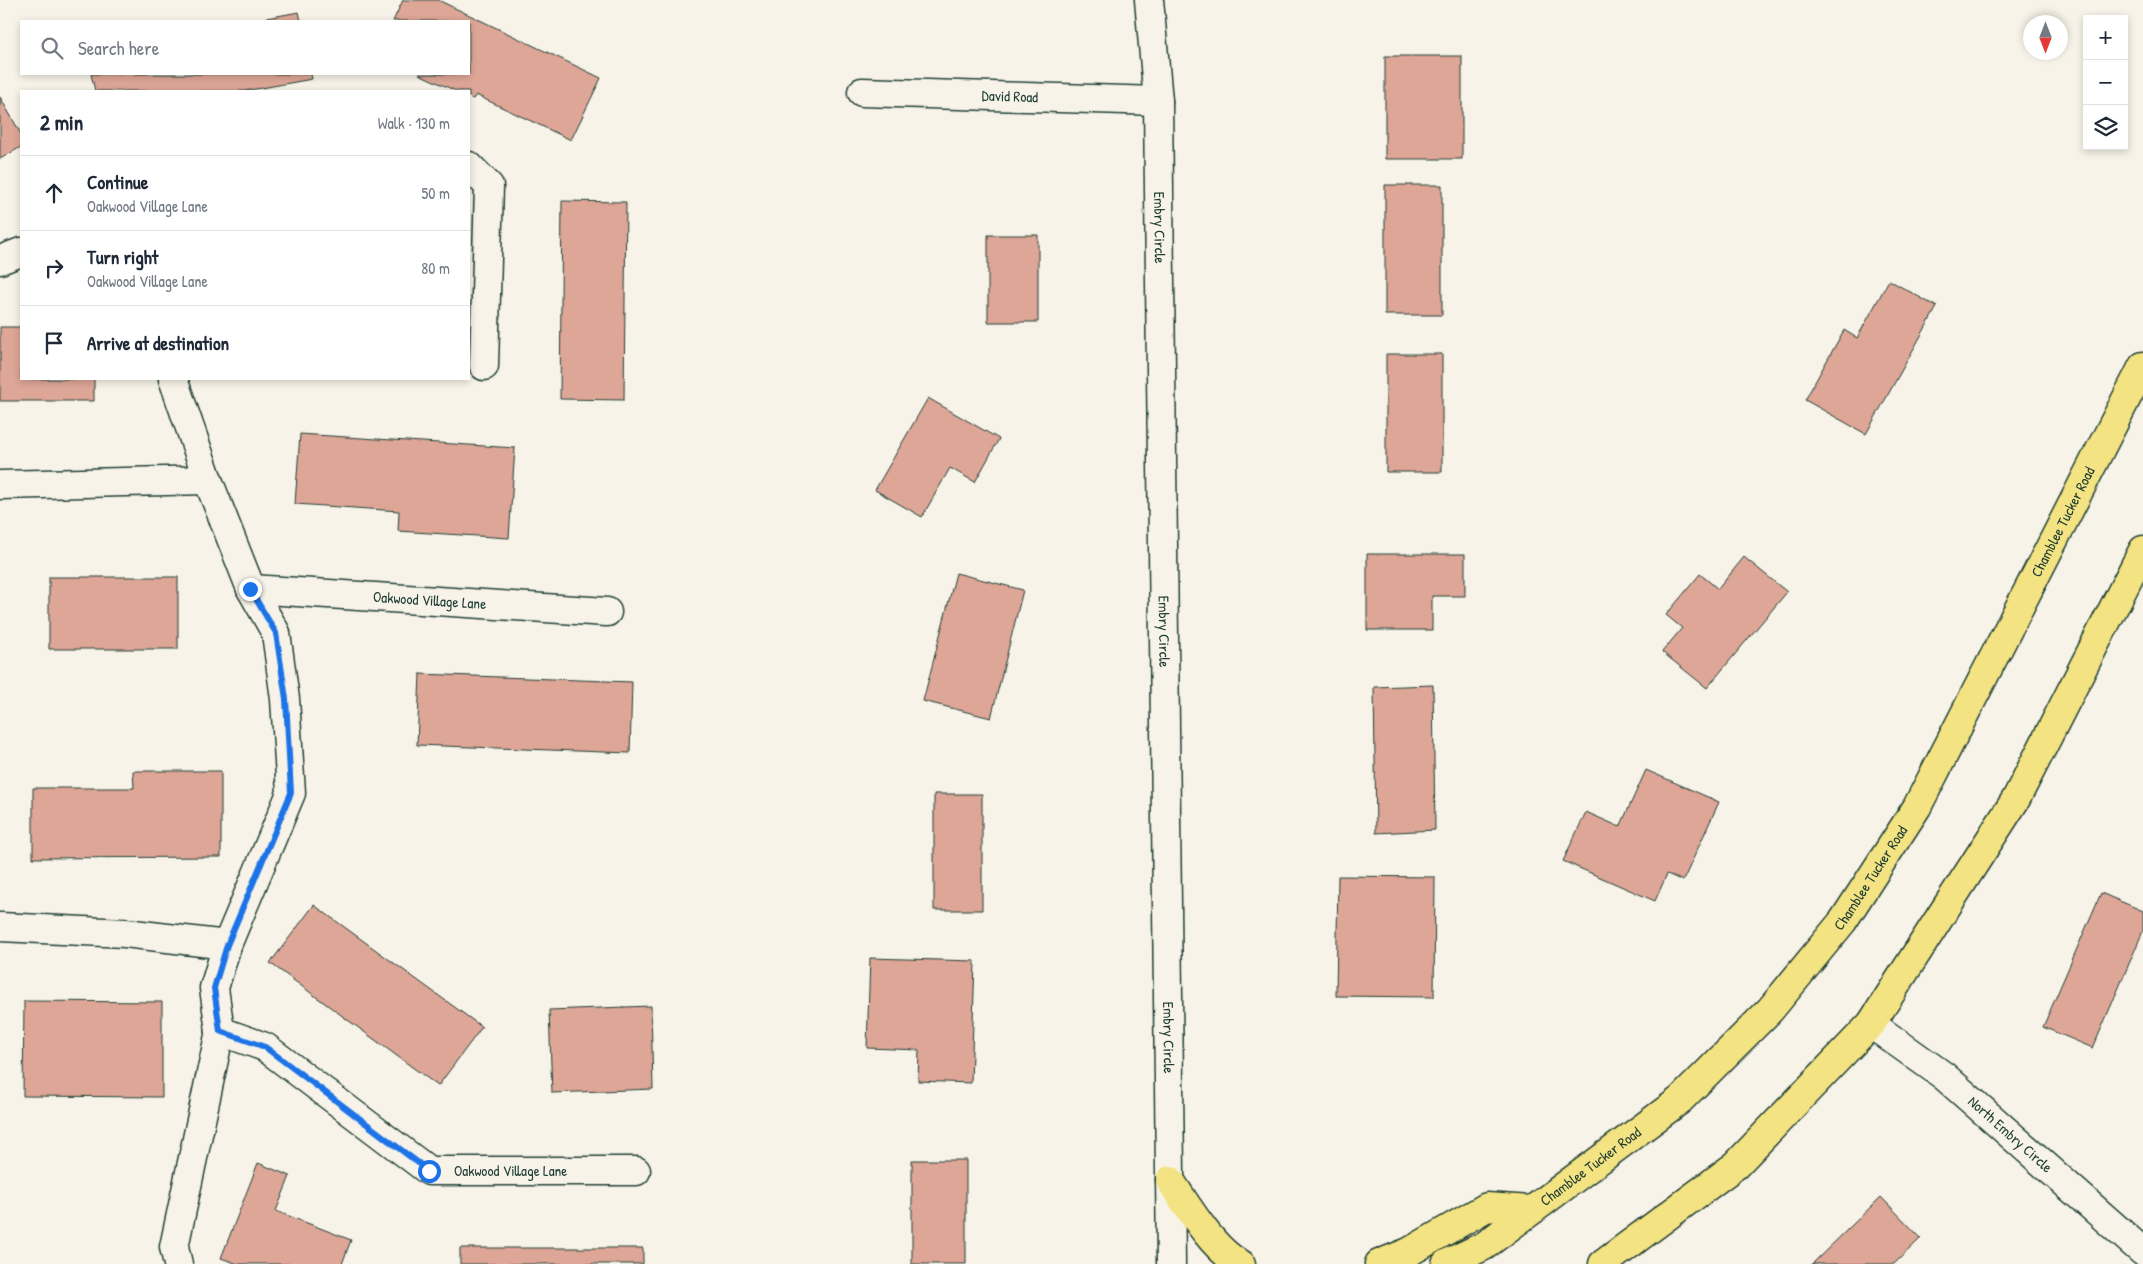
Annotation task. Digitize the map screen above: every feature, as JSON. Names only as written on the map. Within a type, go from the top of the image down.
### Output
[{"type":"main road","name":"Chamblee Tucker Road","points":[[1446,1264],[1484,1246],[1680,1100],[1770,1010],[1843,921],[1917,807],[2143,366]]},
{"type":"main road","points":[[1603,1264],[1736,1165],[1871,1024],[2016,799],[2143,550]]},
{"type":"main road","points":[[1170,1180],[1198,1222],[1233,1260],[1241,1264]]},
{"type":"main road","points":[[1379,1264],[1409,1252],[1488,1207],[1532,1210]]},
{"type":"street","name":"Embry Circle","points":[[1149,0],[1158,101],[1171,1264]]},
{"type":"street","name":"David Road","points":[[862,92],[1158,101]]},
{"type":"street","points":[[470,167],[489,186],[484,366]]},
{"type":"street","points":[[0,260],[20,252]]},
{"type":"street","points":[[173,380],[208,480],[250,589],[276,633],[286,699],[291,793],[227,945],[214,988],[220,1031],[174,1247],[178,1264]]},
{"type":"street","points":[[0,485],[208,480]]},
{"type":"street","name":"Oakwood Village Lane","points":[[250,589],[607,612]]},
{"type":"street","points":[[0,926],[125,933],[227,945]]},
{"type":"street","name":"North Embry Circle","points":[[1871,1024],[1944,1076],[2143,1252]]},
{"type":"street","name":"Oakwood Village Lane","points":[[220,1031],[265,1047],[429,1171],[636,1171]]},
{"type":"building","points":[[403,0],[438,0],[601,78],[571,140],[476,95],[473,99],[470,98],[470,90],[454,90],[421,75],[470,75],[470,20],[393,20]]},
{"type":"building","points":[[299,12],[301,20],[255,20]]},
{"type":"building","points":[[1385,56],[1462,56],[1462,159],[1385,159]]},
{"type":"building","points":[[91,75],[311,75],[312,79],[251,90],[95,90]]},
{"type":"building","points":[[0,97],[20,132],[20,148],[0,159]]},
{"type":"building","points":[[1385,185],[1442,185],[1442,315],[1385,315]]},
{"type":"building","points":[[562,201],[626,202],[624,400],[560,399]]},
{"type":"building","points":[[988,235],[1038,235],[1038,322],[988,322]]},
{"type":"building","points":[[1889,280],[1937,307],[1866,434],[1805,400],[1844,330],[1857,338]]},
{"type":"building","points":[[0,327],[20,327],[20,380],[94,380],[94,401],[0,401]]},
{"type":"building","points":[[1386,354],[1442,354],[1442,472],[1386,472]]},
{"type":"building","points":[[928,398],[999,439],[975,482],[950,468],[922,517],[875,490]]},
{"type":"building","points":[[300,434],[515,448],[509,538],[398,531],[399,511],[295,504]]},
{"type":"building","points":[[1367,554],[1465,554],[1465,596],[1432,596],[1432,630],[1367,630]]},
{"type":"building","points":[[1744,557],[1787,592],[1707,688],[1662,652],[1682,628],[1666,615],[1700,574],[1718,589]]},
{"type":"building","points":[[956,573],[1023,590],[991,718],[923,701]]},
{"type":"building","points":[[49,577],[178,577],[178,649],[49,649]]},
{"type":"building","points":[[420,674],[632,682],[630,753],[417,745]]},
{"type":"building","points":[[1433,685],[1435,830],[1376,833],[1374,687]]},
{"type":"building","points":[[1646,770],[1719,802],[1683,881],[1667,874],[1655,901],[1563,861],[1586,812],[1620,827]]},
{"type":"building","points":[[133,771],[221,771],[221,857],[33,858],[33,788],[134,788]]},
{"type":"building","points":[[934,794],[982,794],[982,910],[934,910]]},
{"type":"building","points":[[1338,876],[1435,877],[1434,997],[1336,996]]},
{"type":"building","points":[[2101,893],[2143,911],[2143,931],[2093,1048],[2043,1027]]},
{"type":"building","points":[[314,905],[482,1027],[438,1086],[270,963]]},
{"type":"building","points":[[870,958],[975,961],[971,1083],[918,1081],[919,1050],[867,1048]]},
{"type":"building","points":[[24,1001],[162,1002],[162,1097],[23,1096]]},
{"type":"building","points":[[651,1006],[653,1089],[552,1093],[549,1010]]},
{"type":"building","points":[[912,1160],[966,1160],[966,1264],[912,1264]]},
{"type":"building","points":[[258,1163],[290,1176],[276,1211],[351,1240],[342,1264],[238,1264],[221,1258]]},
{"type":"building","points":[[1881,1197],[1921,1238],[1894,1264],[1812,1264]]},
{"type":"building","points":[[460,1248],[643,1248],[643,1264],[460,1264]]},
{"type":"route","points":[[250,589],[276,633],[286,699],[291,793],[227,945],[214,988],[220,1031],[265,1047],[429,1171]]}]
